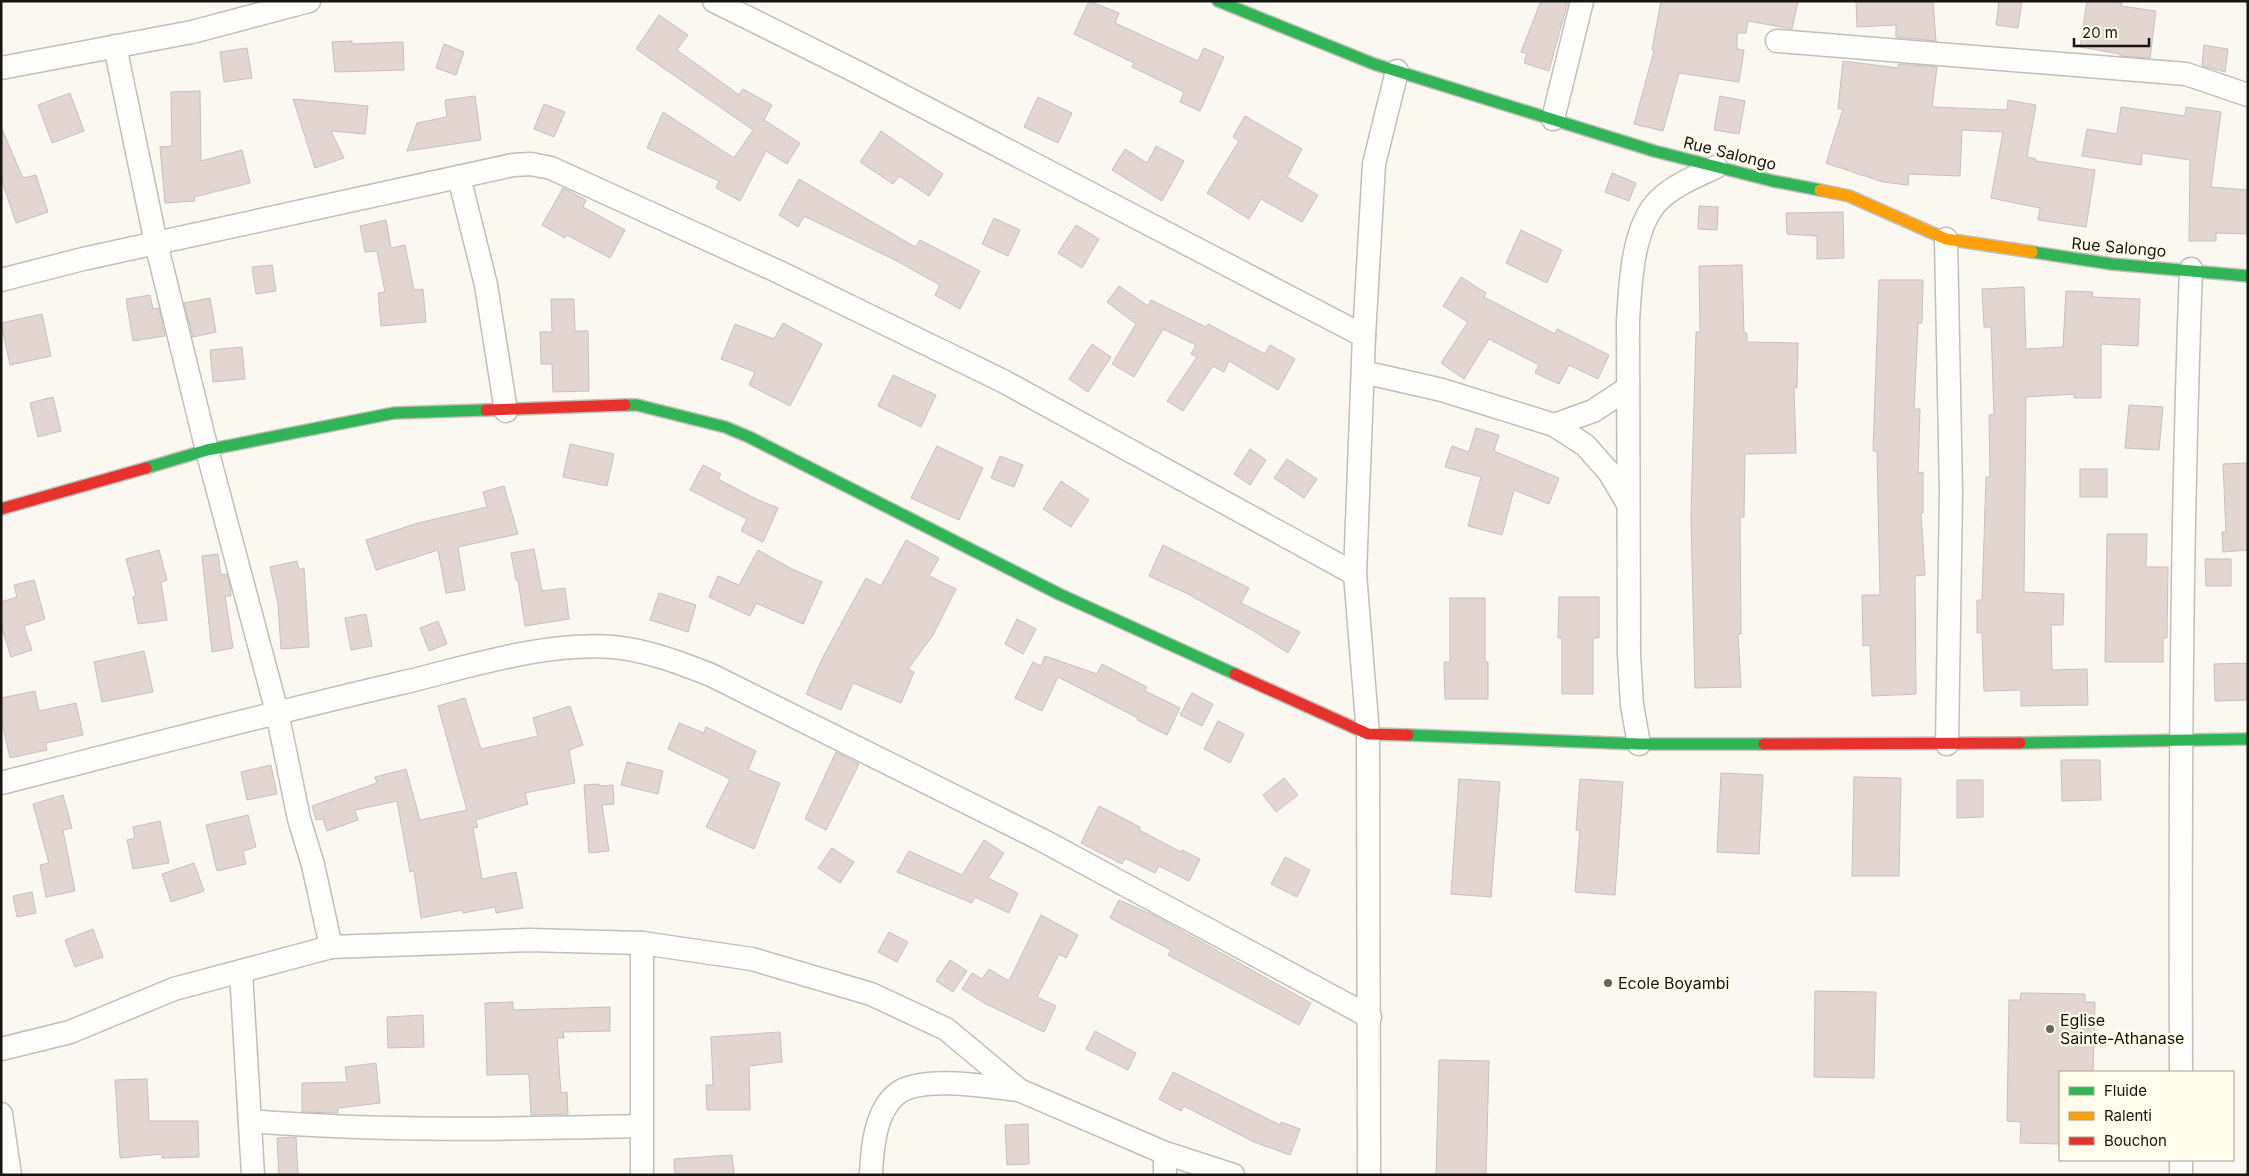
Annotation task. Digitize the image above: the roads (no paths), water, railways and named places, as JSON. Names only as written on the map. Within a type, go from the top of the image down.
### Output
[{"type":"street","points":[[1,68],[192,32],[309,1]]},
{"type":"street","points":[[714,1],[859,73],[1364,336]]},
{"type":"street","name":"Rue Salongo","points":[[1218,1],[1396,71],[1654,151],[1716,167],[1849,196],[1946,240],[2112,264],[2248,276]]},
{"type":"street","points":[[1553,119],[1582,1]]},
{"type":"street","points":[[1776,41],[2186,74],[2248,95]]},
{"type":"street","points":[[116,46],[156,242],[207,450],[277,712],[300,819],[313,865],[331,947]]},
{"type":"street","points":[[1369,1175],[1368,734],[1355,574],[1364,336],[1374,164],[1396,71]]},
{"type":"street","points":[[1,280],[156,242],[513,165],[531,164],[551,168],[779,272],[1003,381],[1355,574]]},
{"type":"street","points":[[1639,744],[1632,705],[1629,655],[1628,388],[1630,278],[1639,241],[1648,216],[1658,200],[1680,185],[1716,167]]},
{"type":"street","points":[[459,177],[486,285],[506,411]]},
{"type":"street","points":[[1946,240],[1951,493],[1947,744]]},
{"type":"street","points":[[2181,1071],[2180,741],[2183,492],[2191,270]]},
{"type":"street","points":[[1363,372],[1442,390],[1554,425],[1585,445],[1609,472],[1628,504]]},
{"type":"street","points":[[1554,425],[1593,411],[1628,388]]},
{"type":"street","points":[[1,509],[207,450],[380,415],[637,406],[725,427],[749,437],[1059,594],[1368,734],[1639,744],[1947,744],[2248,739]]},
{"type":"street","points":[[1,783],[277,712],[507,658],[558,649],[614,647],[663,657],[711,675],[1033,836],[1370,1017]]},
{"type":"street","points":[[1,1049],[70,1032],[174,989],[331,947],[529,940],[642,943],[752,959],[871,994],[946,1029],[1019,1090],[1165,1164],[1233,1175]]},
{"type":"street","points":[[642,943],[642,1175]]},
{"type":"street","points":[[240,972],[253,1175]]},
{"type":"street","points":[[871,1175],[872,1149],[881,1116],[898,1094],[922,1085],[948,1084],[1019,1090]]},
{"type":"street","points":[[1,1114],[10,1175]]},
{"type":"street","points":[[250,1121],[331,1128],[413,1129],[642,1126]]},
{"type":"street","points":[[2181,1161],[2181,1175]]},
{"type":"place","name":"Ecole Boyambi","points":[[1608,983]]},
{"type":"place","name":"Eglise Sainte-Athanase","points":[[2050,1029]]}]
